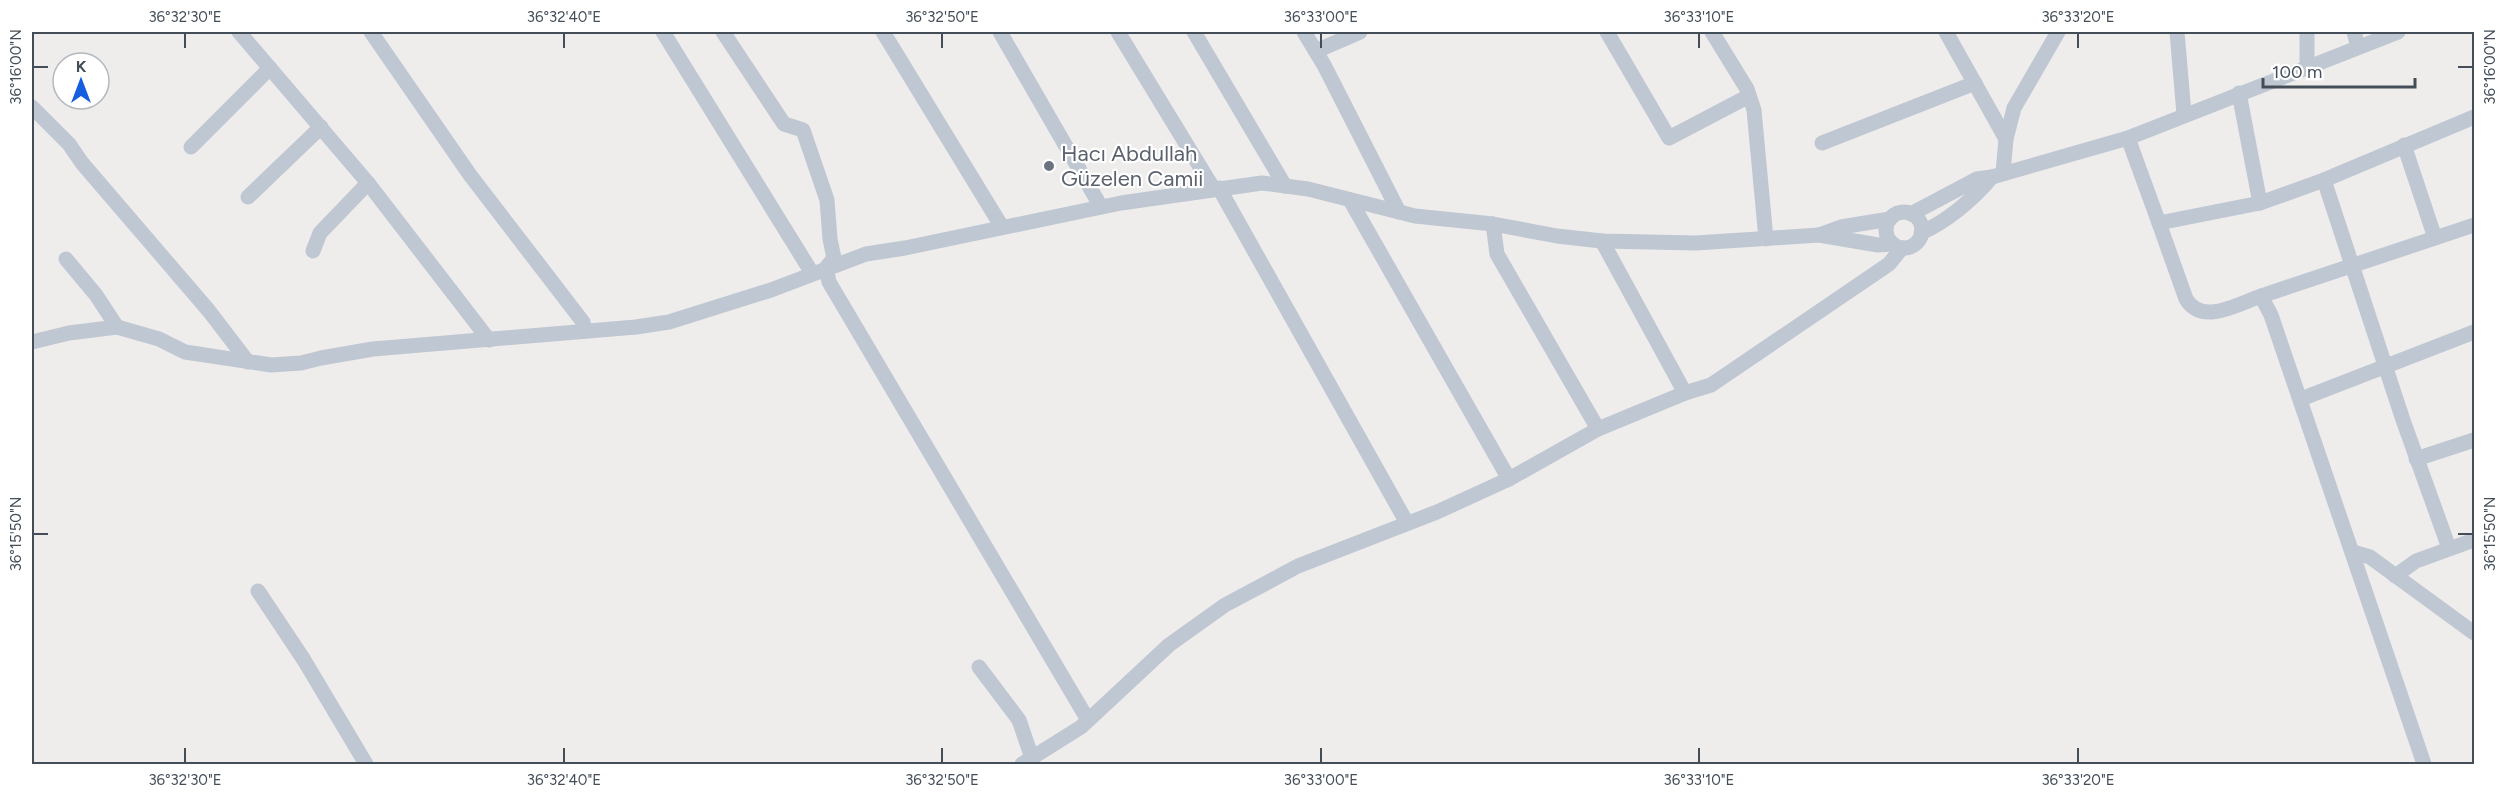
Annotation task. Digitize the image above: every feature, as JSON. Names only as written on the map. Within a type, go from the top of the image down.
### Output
[{"type":"street","points":[[238,32],[368,183],[489,340]]},
{"type":"street","points":[[371,32],[470,175],[583,322],[584,331]]},
{"type":"street","points":[[663,32],[819,271],[829,282],[1088,720]]},
{"type":"street","points":[[723,32],[784,124],[803,130],[827,200],[834,258],[819,271]]},
{"type":"street","points":[[883,32],[1002,227]]},
{"type":"street","points":[[1000,32],[1101,207]]},
{"type":"street","points":[[1118,32],[1216,188],[1407,523]]},
{"type":"street","points":[[1194,32],[1285,186]]},
{"type":"street","points":[[1304,32],[1399,212]]},
{"type":"street","points":[[1316,51],[1360,32]]},
{"type":"street","points":[[1607,32],[1669,138],[1749,96]]},
{"type":"street","points":[[1712,32],[1749,96],[1754,110],[1766,239]]},
{"type":"street","points":[[1946,32],[2006,139]]},
{"type":"street","points":[[1921,232],[1938,225],[1998,175],[2014,108],[2058,32]]},
{"type":"street","points":[[2177,32],[2184,114]]},
{"type":"street","points":[[2307,32],[2307,66]]},
{"type":"street","points":[[2354,32],[2358,47]]},
{"type":"street","points":[[1819,236],[1841,227],[1890,219],[1902,213],[1911,214],[1977,179],[2128,138],[2184,114],[2398,32]]},
{"type":"street","points":[[191,147],[270,68]]},
{"type":"street","points":[[1822,143],[1975,83]]},
{"type":"street","points":[[2239,93],[2260,203]]},
{"type":"street","points":[[32,107],[69,144],[82,164],[208,311],[248,362]]},
{"type":"street","points":[[2159,223],[2260,203],[2324,180],[2475,117]]},
{"type":"street","points":[[248,196],[321,127]]},
{"type":"street","points":[[2128,138],[2186,298],[2192,308],[2208,313],[2475,225]]},
{"type":"street","points":[[2404,145],[2435,238]]},
{"type":"street","points":[[2324,180],[2416,459],[2449,549]]},
{"type":"street","points":[[313,251],[320,233],[368,183]]},
{"type":"street","points":[[32,342],[69,333],[117,327],[159,339],[185,352],[272,365],[302,363],[373,349],[669,322],[771,290],[866,254],[1101,207],[1216,188],[1262,183],[1308,189],[1415,216],[1493,224],[1557,236],[1602,241],[1696,243],[1819,236],[1897,246],[1915,244],[1921,232],[1920,224],[1911,214]]},
{"type":"street","points":[[1350,200],[1509,479]]},
{"type":"street","points":[[1890,219],[1886,232],[1897,246]]},
{"type":"street","points":[[1493,224],[1497,254],[1598,429]]},
{"type":"street","points":[[1602,241],[1685,393]]},
{"type":"street","points":[[979,667],[1019,720],[1027,761],[1088,720],[1169,645],[1225,605],[1298,566],[1437,512],[1509,479],[1598,429],[1710,385],[1889,264],[1897,246]]},
{"type":"street","points":[[66,260],[96,295],[117,327]]},
{"type":"street","points":[[2261,297],[2271,315],[2301,399],[2424,765]]},
{"type":"street","points":[[2301,399],[2475,332]]},
{"type":"street","points":[[2416,459],[2475,440]]},
{"type":"street","points":[[2395,576],[2410,564],[2475,540]]},
{"type":"street","points":[[2353,552],[2370,557],[2475,633]]},
{"type":"street","points":[[258,591],[304,660],[366,765]]},
{"type":"place","name":"Hacı Abdullah Güzelen Camii","points":[[1049,166]]}]
